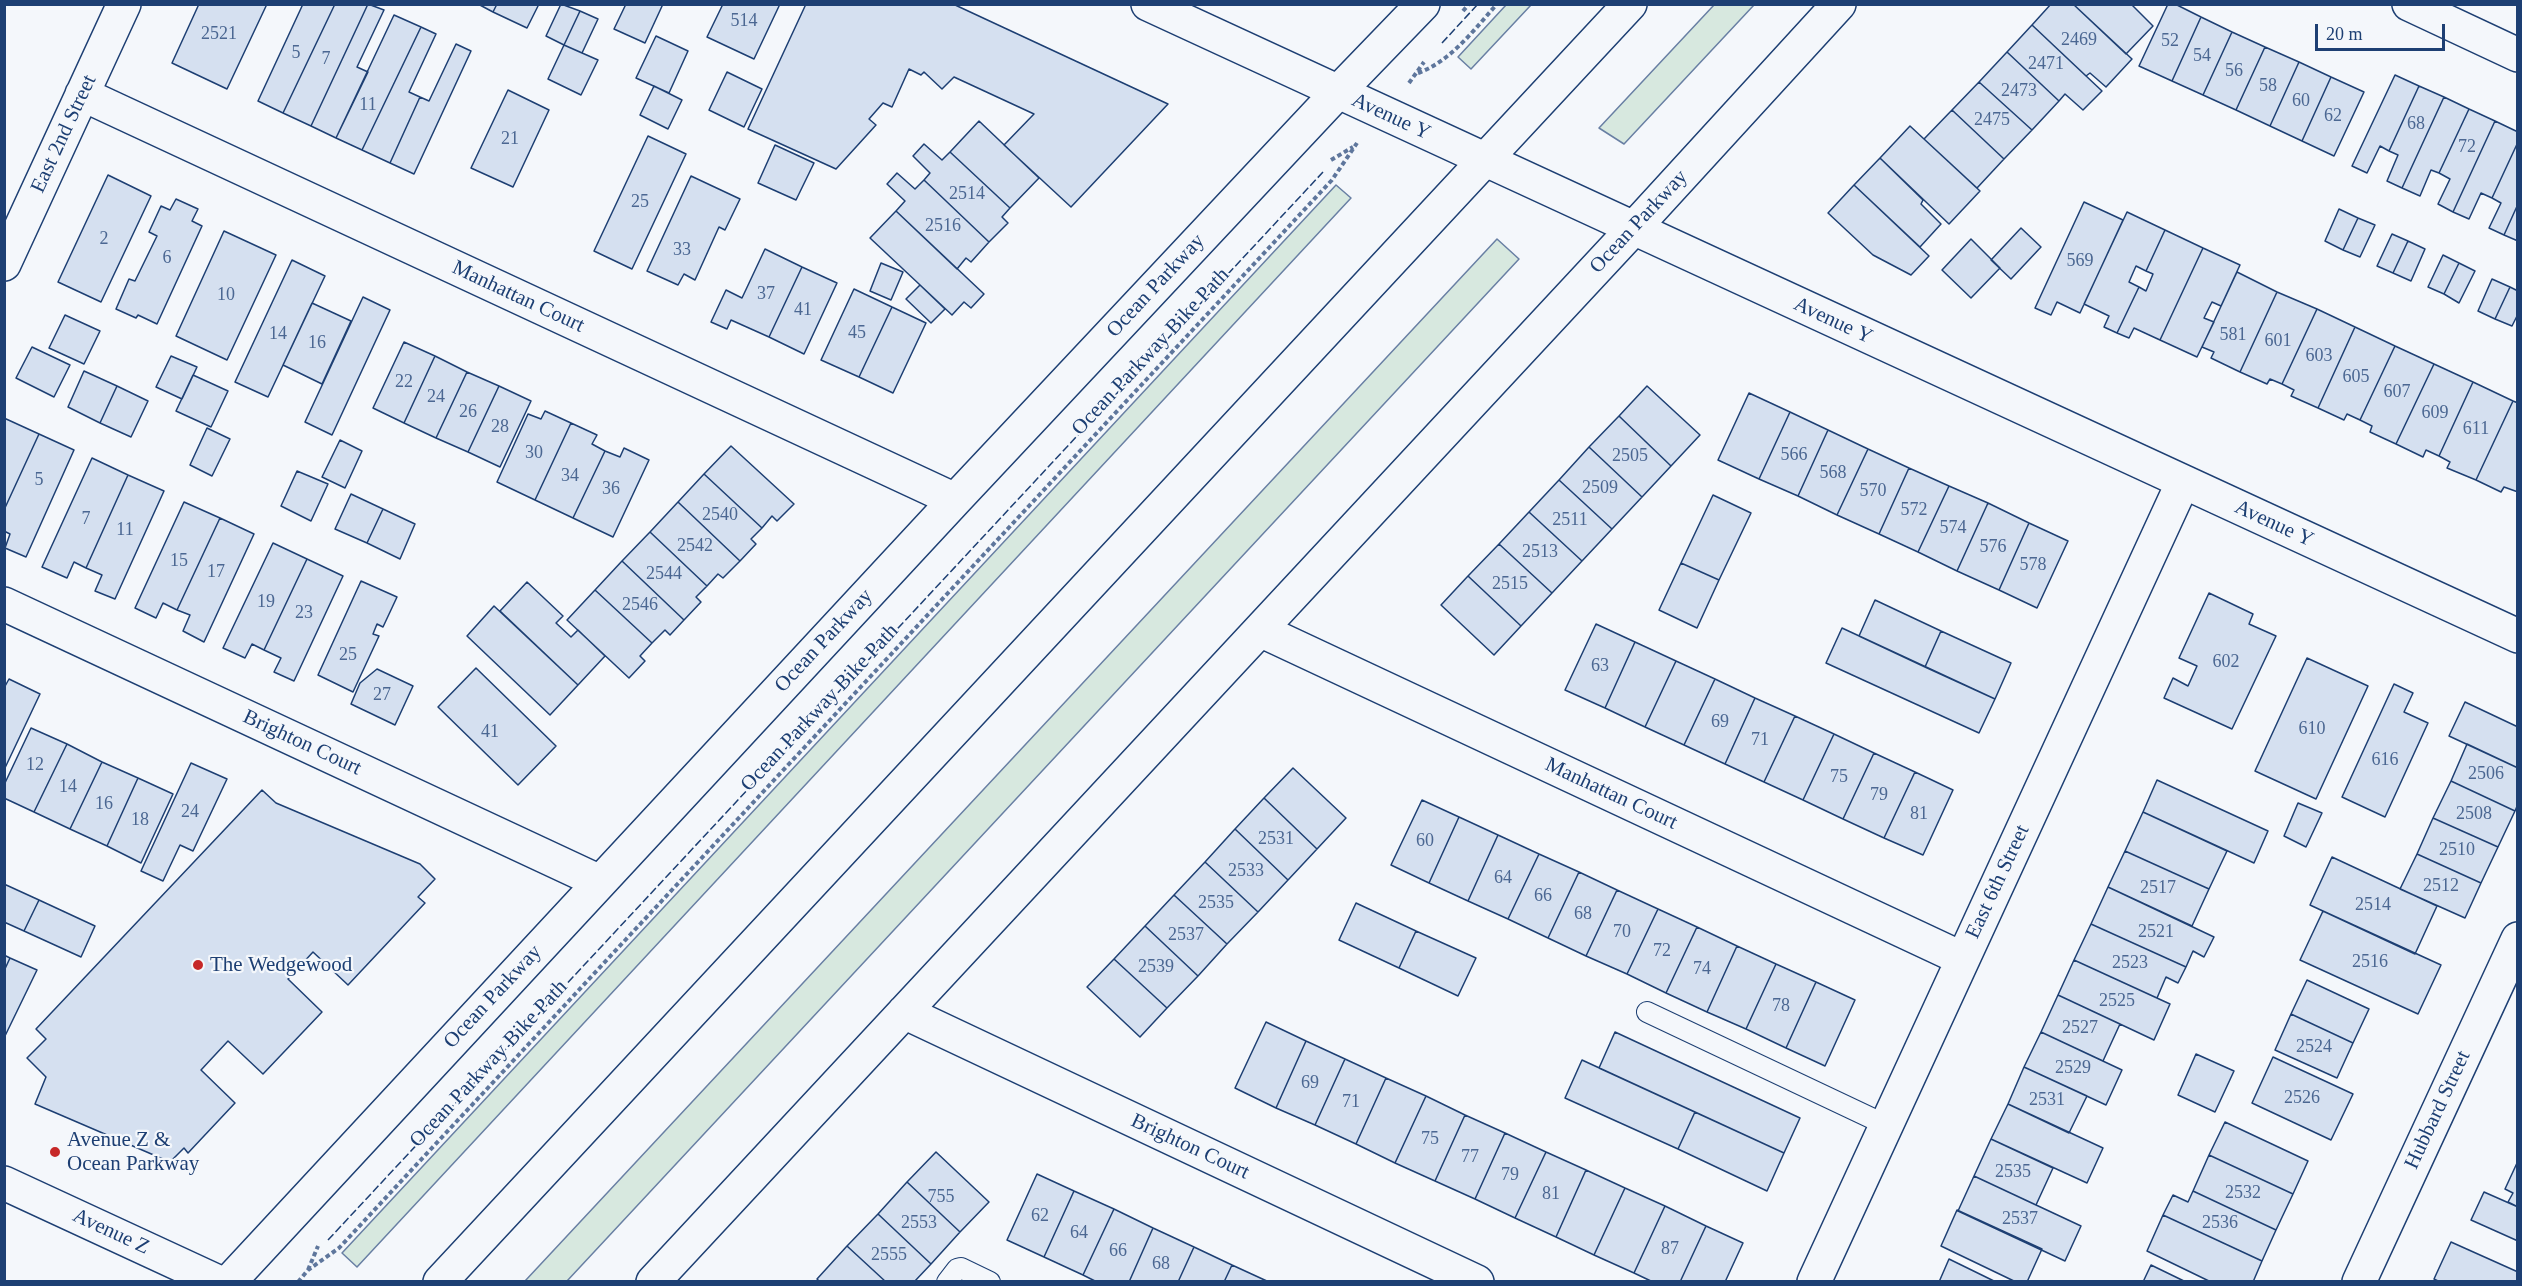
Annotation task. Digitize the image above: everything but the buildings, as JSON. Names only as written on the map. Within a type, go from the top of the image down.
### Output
[{"type":"street","name":"East 2nd Street","points":[[4,264],[124,4]]},
{"type":"street","name":"Avenue Y","points":[[1148,4],[2517,636]]},
{"type":"street","name":"Ocean Parkway","points":[[229,1281],[955,500],[1423,4]]},
{"type":"street","points":[[440,1281],[1630,4]]},
{"type":"street","name":"Ocean Parkway","points":[[653,1281],[1633,229],[1839,4]]},
{"type":"street","points":[[2409,4],[2517,55]]},
{"type":"street","name":"Manhattan Court","points":[[82,94],[955,500]]},
{"type":"street","name":"East 6th Street","points":[[1814,1281],[2183,482]]},
{"type":"street","name":"Brighton Court","points":[[4,604],[600,882]]},
{"type":"street","name":"Manhattan Court","points":[[1260,630],[1963,959]]},
{"type":"street","name":"Hubbard Street","points":[[2359,1281],[2517,939]]},
{"type":"street","name":"Brighton Court","points":[[904,1012],[1477,1281]]},
{"type":"street","name":"Avenue Z","points":[[4,1183],[218,1281]]},
{"type":"lane","points":[[1647,1012],[1886,1125]]},
{"type":"lane","points":[[947,1281],[957,1269],[961,1268],[990,1281]]},
{"type":"path","points":[[1418,73],[1430,69],[1453,51],[1497,4]]},
{"type":"path","name":"Ocean Parkway Bike Path","points":[[298,1281],[308,1270],[339,1248],[1332,180],[1355,146]]},
{"type":"shaded area","points":[[1506,5],[1531,5],[1471,69],[1458,57]]},
{"type":"shaded area","points":[[1714,5],[1754,5],[1624,144],[1599,128]]},
{"type":"shaded area","points":[[1336,185],[1351,198],[357,1267],[342,1253]]},
{"type":"shaded area","points":[[1497,239],[1519,259],[567,1281],[525,1281]]},
{"type":"fence","points":[[1442,43],[1478,4]]},
{"type":"fence","points":[[328,1240],[1323,172]]},
{"type":"place","name":"The Wedgewood","points":[[198,965]]},
{"type":"place","name":"Avenue Z & Ocean Parkway","points":[[55,1152]]}]
